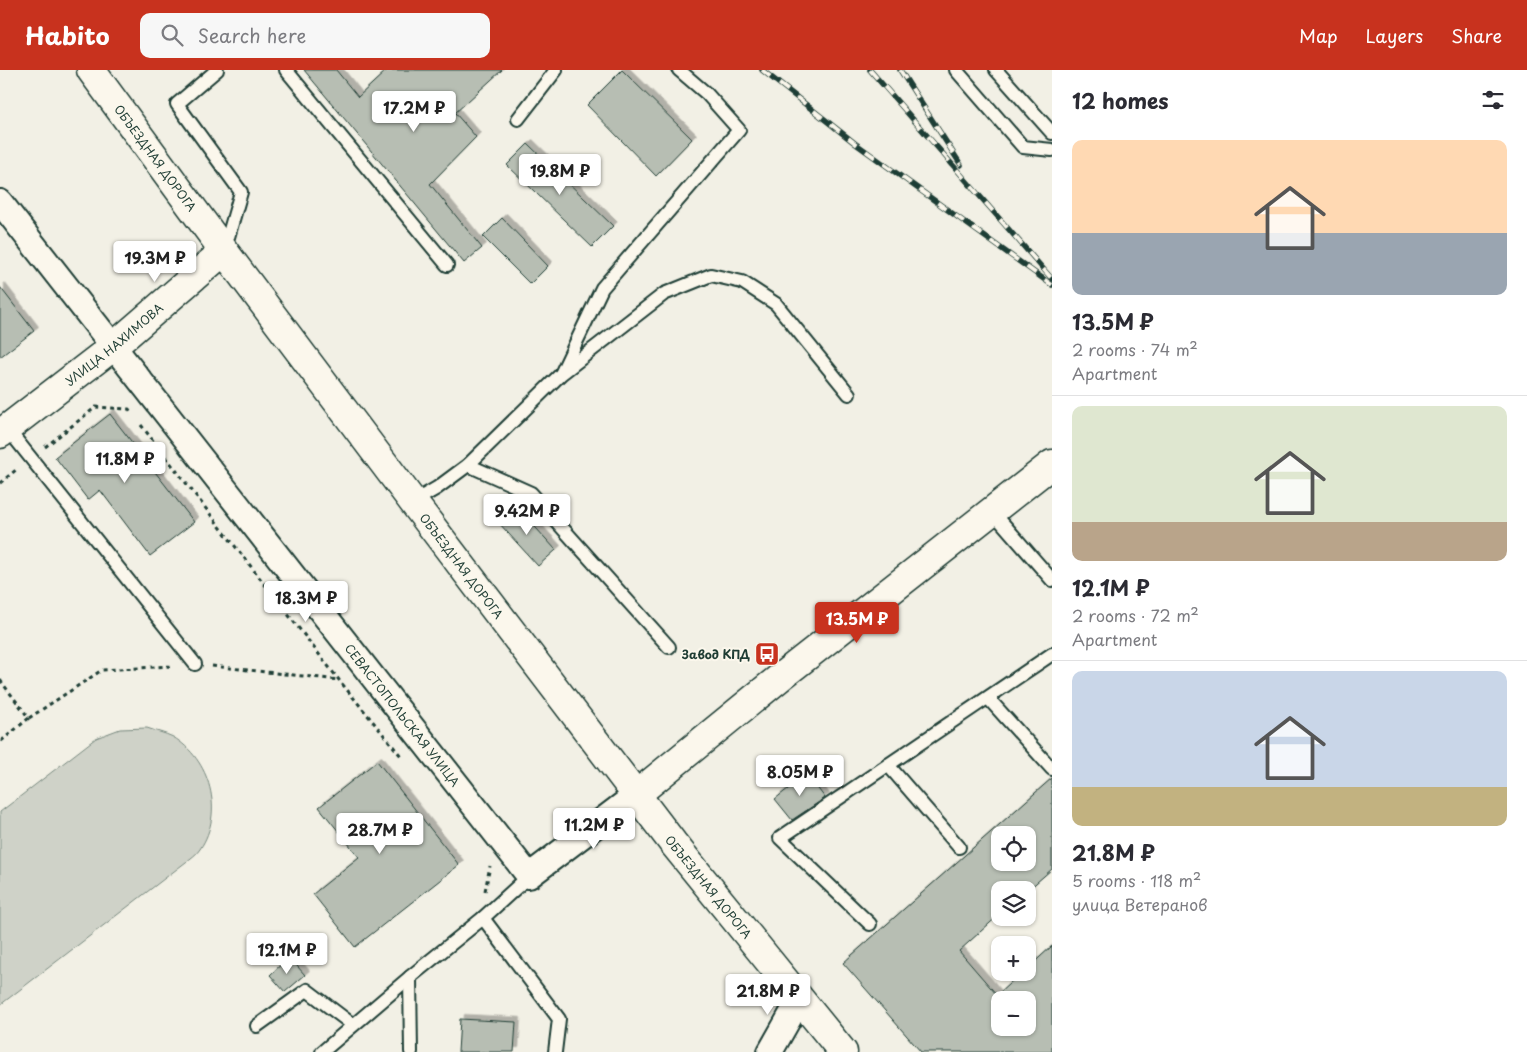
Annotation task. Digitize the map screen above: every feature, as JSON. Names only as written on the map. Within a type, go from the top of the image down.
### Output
[{"type":"main road","name":"ОБЪЕЗДНАЯ ДОРОГА","points":[[91,70],[224,251],[673,843],[843,1052]]},
{"type":"main road","name":"УЛИЦА НАХИМОВА","points":[[2,427],[114,346],[224,251]]},
{"type":"main road","points":[[636,794],[783,675],[1052,464]]},
{"type":"street","name":"СЕВАСТОПОЛЬСКАЯ УЛИЦА","points":[[0,202],[528,876]]},
{"type":"street","points":[[528,876],[636,794]]},
{"type":"street","points":[[770,1052],[800,999]]},
{"type":"lane","points":[[217,70],[177,104],[241,192],[224,251]]},
{"type":"lane","points":[[286,70],[447,265]]},
{"type":"lane","points":[[518,119],[556,70]]},
{"type":"lane","points":[[561,374],[602,288],[739,130],[707,94],[680,70]]},
{"type":"lane","points":[[956,70],[1023,148],[1052,150]]},
{"type":"lane","points":[[996,70],[1052,132]]},
{"type":"lane","points":[[413,502],[437,488],[468,465],[561,374],[664,294],[711,275],[742,282],[776,304],[849,394]]},
{"type":"lane","points":[[2,427],[31,458],[195,664]]},
{"type":"lane","points":[[468,465],[531,493],[669,647]]},
{"type":"lane","points":[[992,511],[1052,580]]},
{"type":"lane","points":[[870,924],[780,838],[1052,654]]},
{"type":"lane","points":[[988,698],[1052,769]]},
{"type":"lane","points":[[888,765],[959,847]]},
{"type":"lane","points":[[322,1052],[410,977],[484,918],[528,876]]},
{"type":"lane","points":[[484,918],[559,1019],[556,1052]]},
{"type":"lane","points":[[410,977],[411,1052]]},
{"type":"lane","points":[[258,1026],[306,990],[353,1026]]},
{"type":"path","points":[[0,483],[96,407],[129,409],[135,417]]},
{"type":"path","points":[[141,424],[339,680],[406,762]]},
{"type":"path","points":[[0,680],[29,718],[0,742]]},
{"type":"path","points":[[483,898],[491,867],[485,859]]},
{"type":"shaded area","points":[[147,728],[167,734],[186,747],[204,772],[210,787],[212,803],[212,819],[208,834],[200,849],[190,859],[0,1005],[0,812],[96,738],[120,729]]},
{"type":"building","points":[[304,70],[336,70],[358,97],[387,70],[502,70],[455,113],[476,137],[430,184],[482,248],[464,263]]},
{"type":"building","points":[[622,70],[692,139],[656,176],[587,105]]},
{"type":"building","points":[[528,144],[613,226],[592,247],[507,165]]},
{"type":"building","points":[[502,218],[548,266],[530,284],[483,237]]},
{"type":"building","points":[[0,287],[34,331],[0,357]]},
{"type":"building","points":[[110,414],[194,522],[150,556],[100,490],[88,500],[55,457]]},
{"type":"building","points":[[516,506],[556,550],[538,566],[498,522]]},
{"type":"building","points":[[377,761],[459,865],[355,947],[313,894],[359,857],[319,807]]},
{"type":"building","points":[[807,774],[825,798],[792,820],[775,799]]},
{"type":"building","points":[[1052,778],[1052,869],[1036,883],[1036,881],[991,881],[991,922],[959,951],[994,991],[991,991],[991,1036],[1036,1036],[1036,991],[1001,991],[1012,981],[1036,981],[1036,961],[1052,946],[1052,1052],[921,1052],[843,963],[991,832],[991,871],[1036,871],[1036,826],[998,826]]},
{"type":"building","points":[[289,957],[305,975],[285,992],[270,975]]},
{"type":"building","points":[[460,1019],[516,1022],[514,1052],[458,1052]]},
{"type":"railway","points":[[762,70],[856,144],[1052,285]]},
{"type":"railway","points":[[870,70],[1052,279]]},
{"type":"railway","points":[[900,70],[961,165]]},
{"type":"place","name":"Завод КПД","points":[[767,654]]}]
